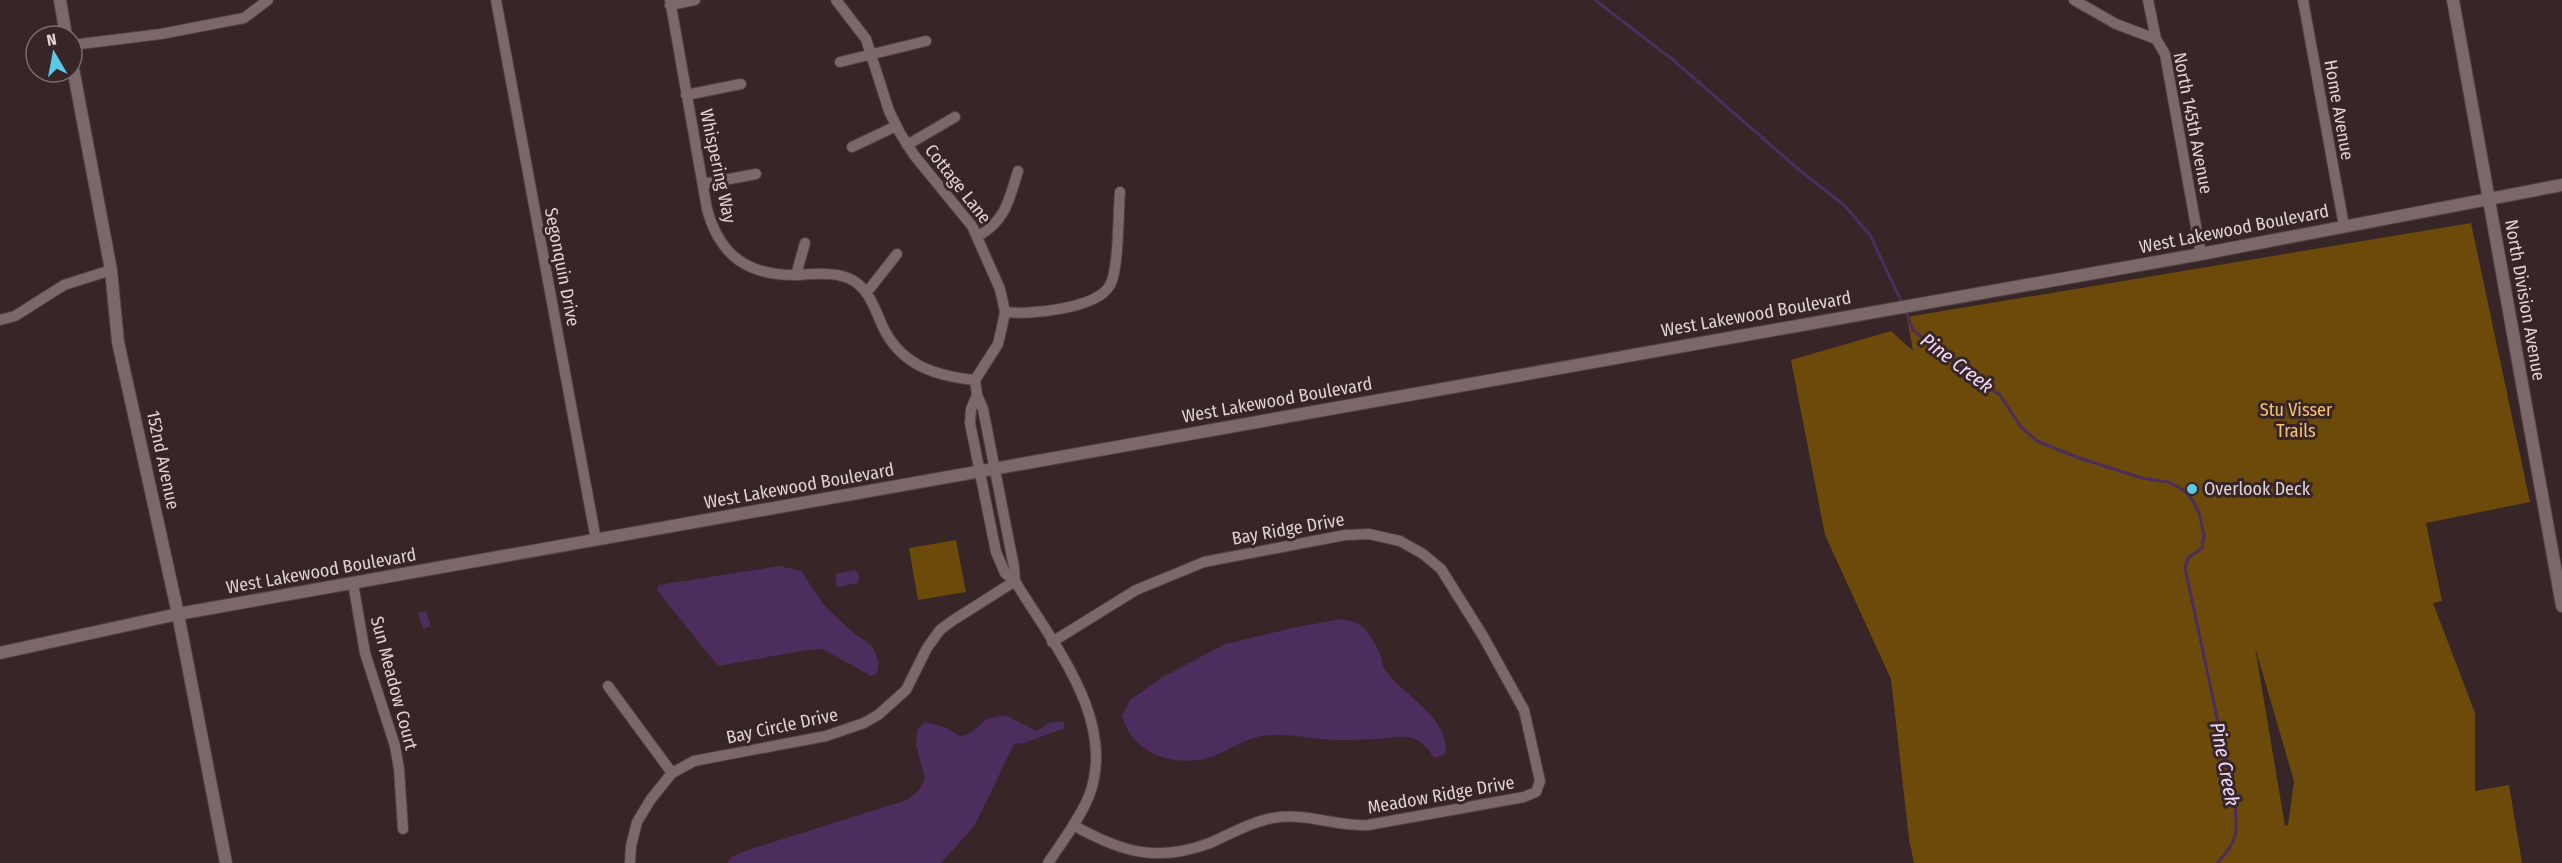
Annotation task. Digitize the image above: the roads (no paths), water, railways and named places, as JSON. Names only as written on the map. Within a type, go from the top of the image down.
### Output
[{"type":"street","points":[[60,0],[64,24]]},
{"type":"street","points":[[84,44],[161,34],[244,18],[268,0]]},
{"type":"street","name":"Segonquin Drive","points":[[496,0],[596,540]]},
{"type":"street","points":[[670,2],[695,0]]},
{"type":"street","points":[[2074,0],[2116,24],[2156,39]]},
{"type":"street","name":"North 145th Avenue","points":[[2148,0],[2156,39],[2165,54],[2201,254]]},
{"type":"street","name":"Home Avenue","points":[[2303,0],[2344,226]]},
{"type":"street","name":"North Division Avenue","points":[[2453,0],[2562,606]]},
{"type":"street","name":"Cottage Lane","points":[[838,1],[866,39],[896,126],[907,145],[961,211],[978,236],[1000,288],[1005,312],[998,344],[975,380]]},
{"type":"street","name":"Whispering Way","points":[[670,2],[711,225],[728,252],[755,270],[848,278],[867,292]]},
{"type":"street","points":[[840,62],[926,41]]},
{"type":"street","name":"152nd Avenue","points":[[76,84],[111,270],[118,342],[178,614],[226,863]]},
{"type":"street","points":[[686,95],[741,84]]},
{"type":"street","points":[[907,145],[954,117]]},
{"type":"street","points":[[852,147],[896,126]]},
{"type":"street","points":[[978,236],[993,226],[1004,214],[1018,171]]},
{"type":"street","points":[[703,184],[756,174]]},
{"type":"street","name":"West Lakewood Boulevard","points":[[0,653],[178,614],[2201,254],[2562,185]]},
{"type":"street","points":[[1005,312],[1027,314],[1048,312],[1085,301],[1105,292],[1113,279],[1120,192]]},
{"type":"street","points":[[796,275],[805,243]]},
{"type":"street","points":[[897,254],[867,292],[883,328],[906,358],[914,364],[943,374],[975,380],[976,395],[971,409],[970,423],[996,552],[1005,573],[1015,582],[1084,697],[1094,726],[1096,756],[1089,795],[1048,863]]},
{"type":"street","points":[[0,320],[15,316],[64,285],[111,270]]},
{"type":"street","points":[[976,395],[983,407],[1015,582]]},
{"type":"street","name":"Bay Ridge Drive","points":[[1052,642],[1136,590],[1204,562],[1344,535],[1369,534],[1400,541],[1423,554],[1441,569],[1513,687],[1529,723],[1540,775],[1538,789]]},
{"type":"street","name":"Bay Circle Drive","points":[[630,863],[631,846],[637,822],[651,799],[672,773],[694,761],[826,736],[864,723],[878,715],[906,690],[927,648],[940,630],[1015,582]]},
{"type":"street","name":"Sun Meadow Court","points":[[353,583],[365,653],[395,746],[403,829]]},
{"type":"street","points":[[608,686],[672,773]]},
{"type":"street","name":"Meadow Ridge Drive","points":[[1072,825],[1123,851],[1168,856],[1183,854],[1274,818],[1312,818],[1348,825],[1368,825],[1524,797],[1534,794],[1538,789]]},
{"type":"waterway","name":"Pine Creek","points":[[1595,0],[1672,59],[1797,168],[1844,205],[1870,235],[1903,305]]},
{"type":"waterway","name":"Pine Creek","points":[[1906,311],[1913,330],[1946,357],[2000,395],[2021,427],[2037,441],[2079,458],[2142,478],[2168,482],[2184,490],[2192,499],[2199,513],[2204,535],[2202,548],[2188,558],[2185,568],[2234,796],[2236,816],[2234,840],[2217,863]]},
{"type":"place","name":"Overlook Deck","points":[[2192,489]]},
{"type":"park label","name":"Stu Visser Trails","points":[[2296,420]]}]
